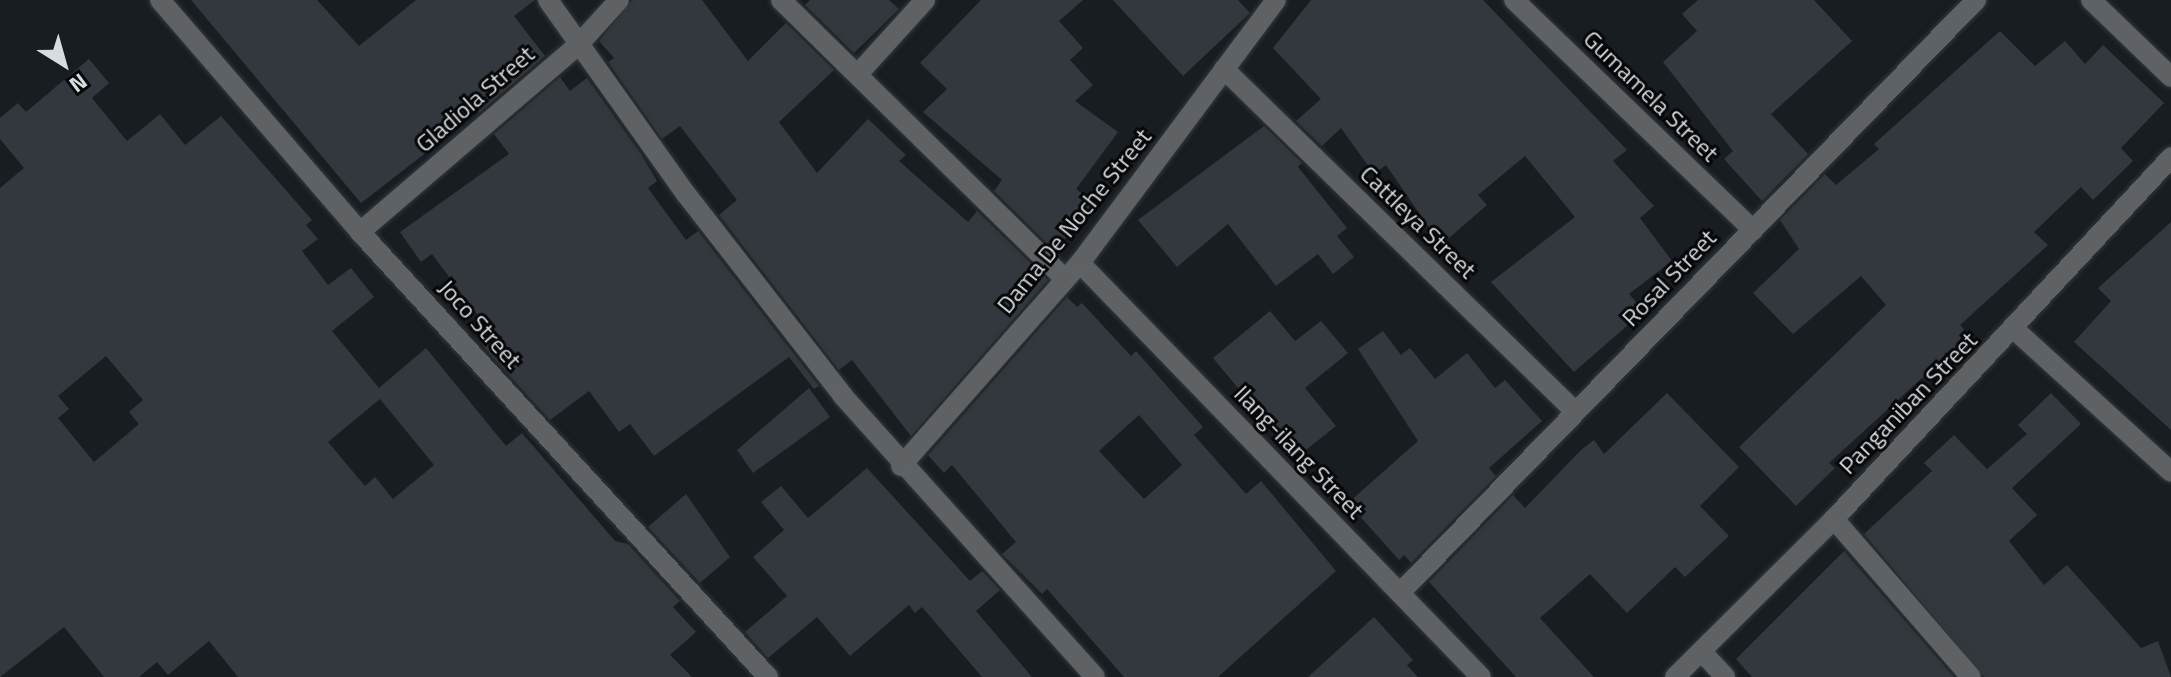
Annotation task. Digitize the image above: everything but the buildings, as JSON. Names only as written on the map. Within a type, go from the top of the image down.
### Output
[{"type":"street","name":"Joco Street","points":[[160,0],[360,232],[768,677]]},
{"type":"street","points":[[548,0],[749,278],[901,466],[1095,677]]},
{"type":"street","name":"Gladiola Street","points":[[360,232],[579,44],[619,0]]},
{"type":"street","points":[[781,0],[1065,279]]},
{"type":"street","points":[[858,74],[925,0]]},
{"type":"street","name":"Dama De Noche Street","points":[[901,466],[1080,263],[1276,0]]},
{"type":"street","name":"Gumamela Street","points":[[1514,0],[1753,230]]},
{"type":"street","name":"Rosal Street","points":[[1400,593],[1976,0]]},
{"type":"street","points":[[2091,0],[2171,77]]},
{"type":"street","name":"Cattleya Street","points":[[1224,69],[1576,412]]},
{"type":"street","name":"Panganiban Street","points":[[1675,677],[1834,519],[2169,162]]},
{"type":"street","name":"Ilang-ilang Street","points":[[1080,263],[1481,677]]},
{"type":"street","points":[[2014,329],[2171,472]]},
{"type":"street","points":[[1834,519],[1971,677]]},
{"type":"street","points":[[1702,652],[1725,677]]}]
